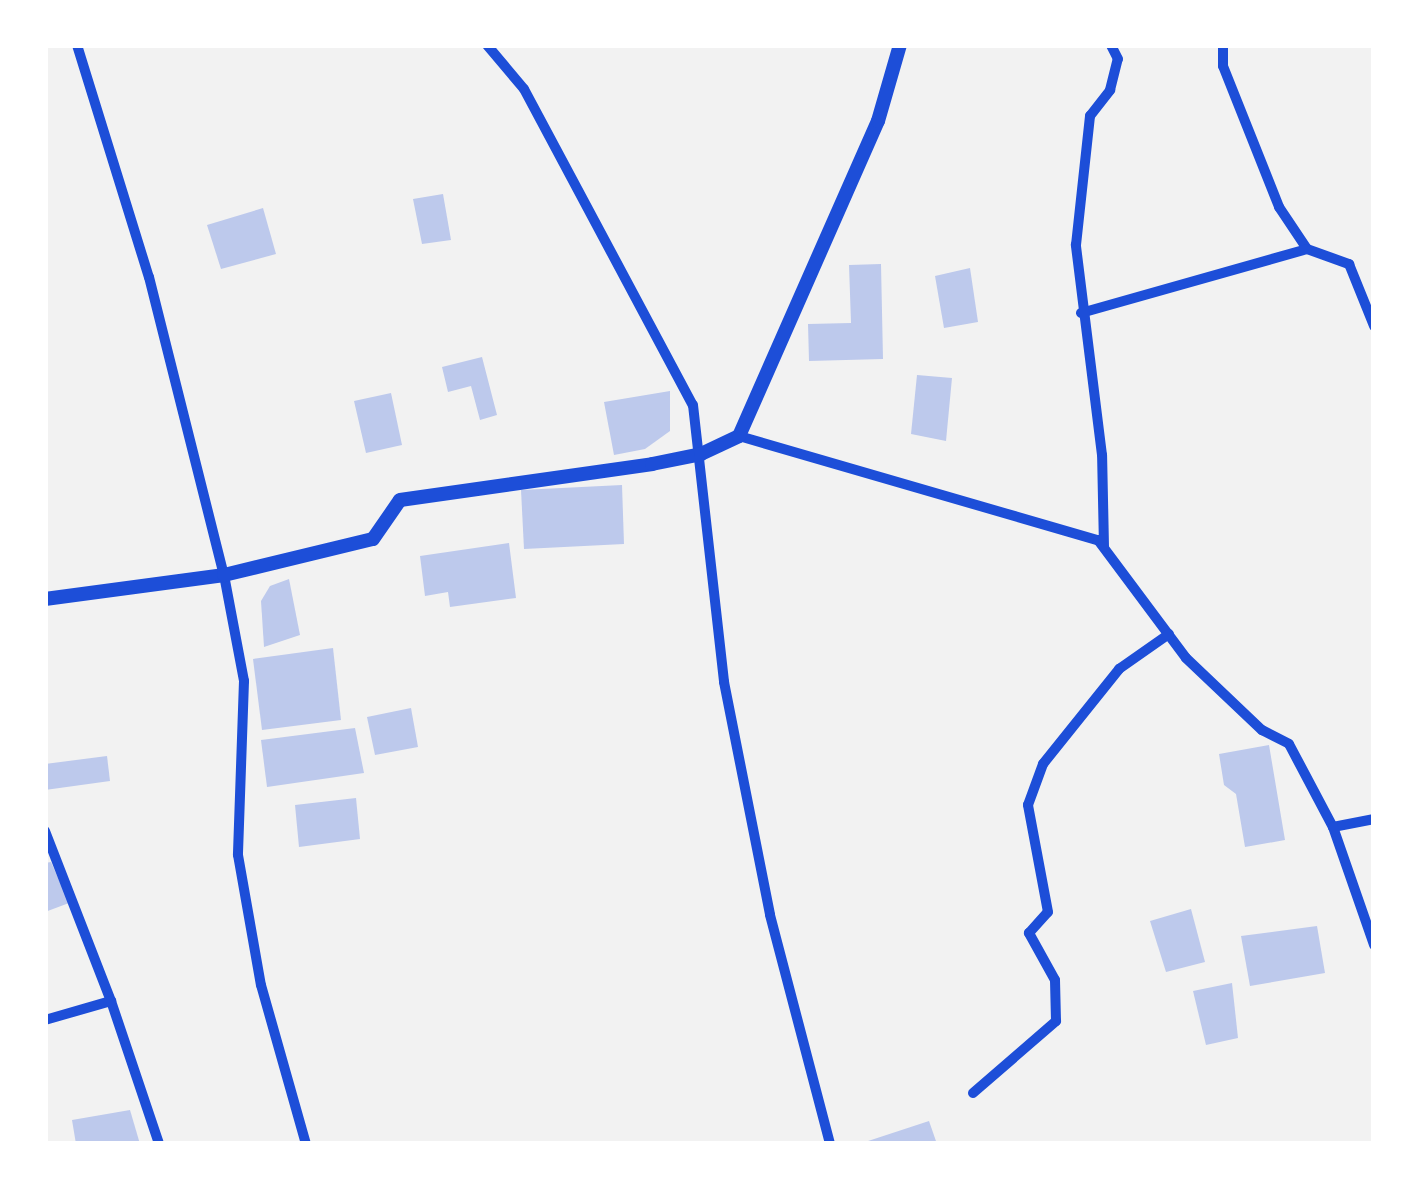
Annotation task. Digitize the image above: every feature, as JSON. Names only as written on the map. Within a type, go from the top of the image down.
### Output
[{"type":"street","points":[[76,45],[149,277],[224,575],[244,681],[238,856],[260,985],[306,1144]]},
{"type":"street","points":[[487,45],[524,89],[641,299],[693,405],[724,682],[770,915],[830,1144]]},
{"type":"street","points":[[45,600],[224,575],[373,539],[400,500],[701,454],[738,436],[878,121],[900,45]]},
{"type":"street","points":[[1104,548],[1102,455],[1076,246],[1090,116],[1110,90],[1118,60],[1112,45]]},
{"type":"street","points":[[1223,45],[1224,66],[1280,207],[1307,249]]},
{"type":"street","points":[[1082,313],[1307,249],[1349,264],[1374,326]]},
{"type":"street","points":[[738,436],[1098,540],[1169,634],[1262,730],[1290,744],[1334,826],[1374,944]]},
{"type":"street","points":[[974,1093],[1056,1020],[1055,980],[1028,933],[1048,912],[1028,806],[1043,764],[1119,669],[1169,634]]},
{"type":"street","points":[[1334,826],[1374,819]]},
{"type":"street","points":[[45,832],[111,1001],[159,1144]]},
{"type":"street","points":[[45,1020],[111,1001]]},
{"type":"building","points":[[443,194],[451,240],[422,244],[413,199]]},
{"type":"building","points":[[263,208],[276,254],[221,269],[207,225]]},
{"type":"building","points":[[881,264],[883,359],[809,361],[808,324],[851,323],[849,265]]},
{"type":"building","points":[[970,268],[978,322],[944,328],[935,276]]},
{"type":"building","points":[[482,357],[497,415],[480,420],[471,386],[448,392],[442,367]]},
{"type":"building","points":[[917,375],[952,378],[946,441],[911,434]]},
{"type":"building","points":[[670,391],[670,431],[645,449],[614,455],[604,402]]},
{"type":"building","points":[[391,393],[402,445],[366,453],[354,401]]},
{"type":"building","points":[[622,485],[624,544],[524,549],[521,490]]},
{"type":"building","points":[[509,543],[516,598],[450,607],[448,592],[425,596],[420,556]]},
{"type":"building","points":[[289,579],[300,635],[264,647],[261,601],[270,586]]},
{"type":"building","points":[[333,648],[341,720],[262,730],[253,659]]},
{"type":"building","points":[[411,708],[418,747],[375,755],[367,717]]},
{"type":"building","points":[[355,728],[364,773],[267,787],[261,740]]},
{"type":"building","points":[[1269,745],[1285,840],[1245,847],[1236,794],[1224,785],[1219,754]]},
{"type":"building","points":[[107,756],[110,781],[45,790],[45,764]]},
{"type":"building","points":[[356,798],[360,839],[299,847],[295,805]]},
{"type":"building","points":[[51,862],[69,903],[45,912],[45,863]]},
{"type":"building","points":[[1191,909],[1205,962],[1166,972],[1150,921]]},
{"type":"building","points":[[1317,926],[1325,973],[1250,986],[1241,936]]},
{"type":"building","points":[[1232,983],[1238,1038],[1206,1045],[1193,991]]},
{"type":"building","points":[[130,1110],[140,1144],[76,1144],[72,1120]]},
{"type":"building","points":[[929,1121],[937,1144],[862,1144],[862,1143]]}]
